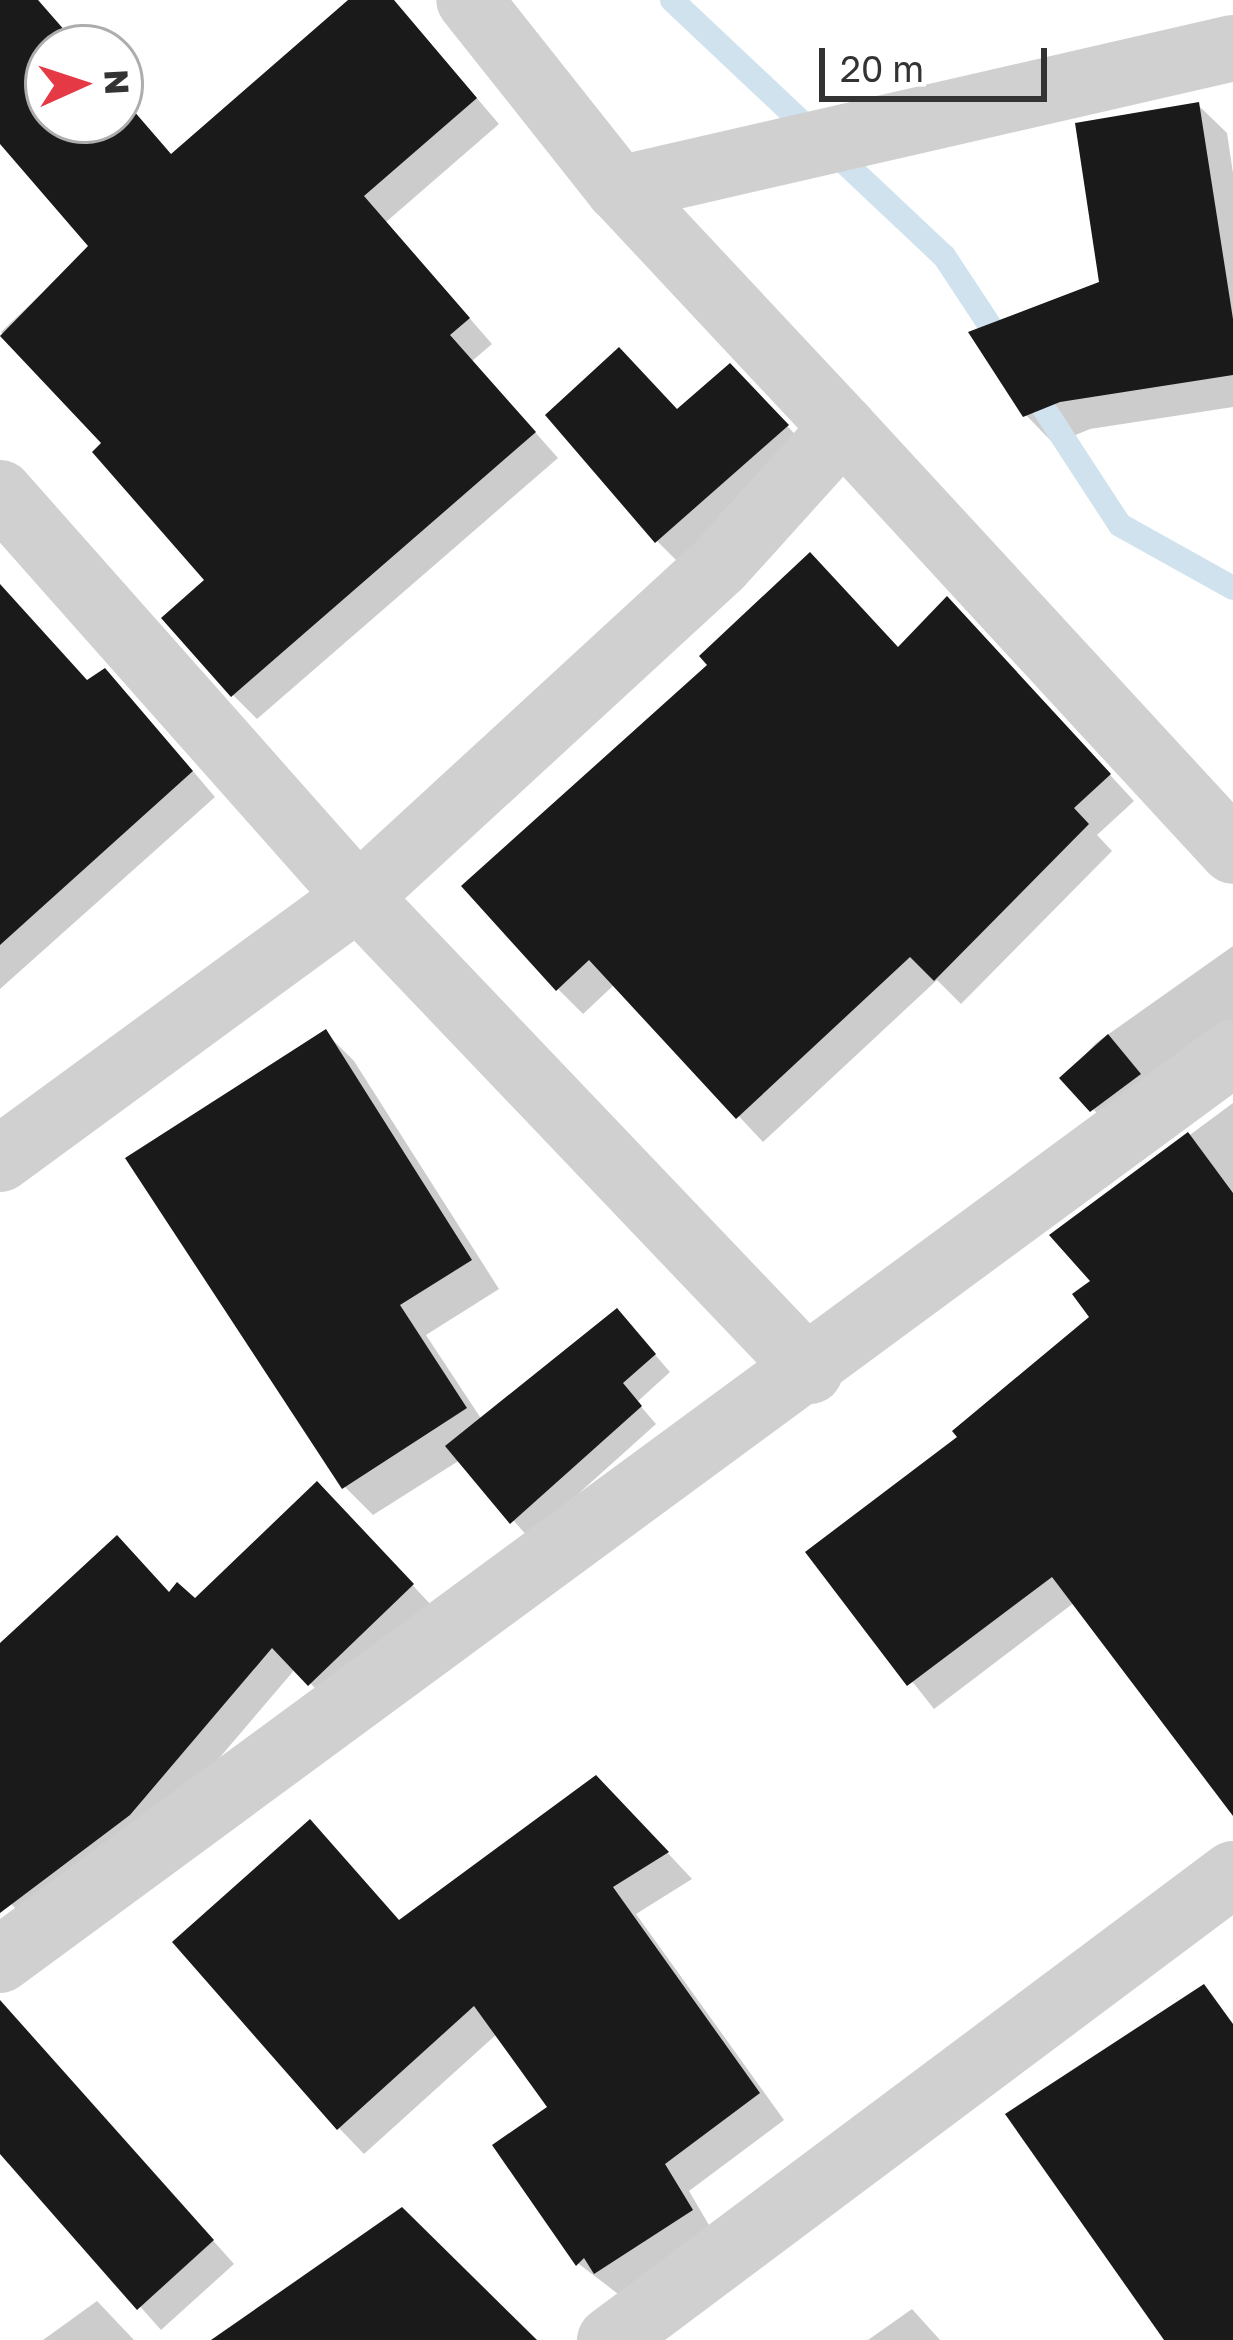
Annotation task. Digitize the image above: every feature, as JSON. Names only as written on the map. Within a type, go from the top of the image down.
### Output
[{"type":"street","points":[[469,0],[619,189],[1233,851]]},
{"type":"street","points":[[619,189],[1233,48]]},
{"type":"street","points":[[0,1159],[358,897],[719,565],[843,428]]},
{"type":"street","points":[[0,494],[358,897],[810,1371]]},
{"type":"street","points":[[0,1960],[810,1371],[1233,1053]]},
{"type":"street","points":[[610,2340],[1233,1874]]},
{"type":"building","points":[[0,0],[38,0],[59,24],[24,24],[24,144],[144,144],[144,123],[171,154],[348,0],[394,0],[477,98],[364,196],[470,318],[450,335],[536,432],[231,697],[161,618],[204,580],[92,452],[101,443],[0,336],[88,246],[0,144]]},
{"type":"building","points":[[1199,102],[1233,319],[1233,375],[1060,402],[1023,417],[968,332],[1099,282],[1075,123]]},
{"type":"building","points":[[619,347],[677,409],[730,363],[789,425],[655,543],[545,415]]},
{"type":"building","points":[[810,552],[898,647],[947,596],[1111,774],[1074,808],[1089,824],[934,981],[910,957],[736,1119],[589,960],[556,991],[461,886],[707,665],[699,656]]},
{"type":"building","points":[[0,584],[87,680],[105,668],[193,771],[0,945]]},
{"type":"building","points":[[326,1029],[472,1260],[400,1305],[467,1408],[342,1489],[125,1158]]},
{"type":"building","points":[[1108,1034],[1141,1074],[1090,1112],[1059,1078]]},
{"type":"building","points":[[1188,1132],[1233,1193],[1233,1816],[1052,1577],[907,1686],[805,1552],[957,1437],[952,1431],[1089,1317],[1072,1294],[1090,1281],[1049,1235]]},
{"type":"building","points":[[617,1308],[656,1354],[623,1383],[642,1406],[510,1524],[445,1446]]},
{"type":"building","points":[[317,1481],[414,1584],[308,1686],[272,1648],[130,1815],[0,1913],[0,1643],[117,1535],[169,1592],[177,1582],[195,1598]]},
{"type":"building","points":[[596,1775],[669,1852],[613,1887],[760,2093],[665,2164],[693,2210],[594,2274],[584,2258],[576,2266],[492,2145],[547,2107],[474,2006],[337,2130],[172,1942],[310,1819],[399,1920]]},
{"type":"building","points":[[1204,1984],[1233,2024],[1233,2340],[1164,2340],[1005,2114]]},
{"type":"building","points":[[0,2000],[214,2240],[137,2310],[0,2154]]},
{"type":"building","points":[[402,2207],[537,2340],[211,2340]]},
{"type":"waterway","points":[[672,0],[944,256],[1006,350]]},
{"type":"waterway","points":[[1028,384],[1120,525],[1233,588]]}]
